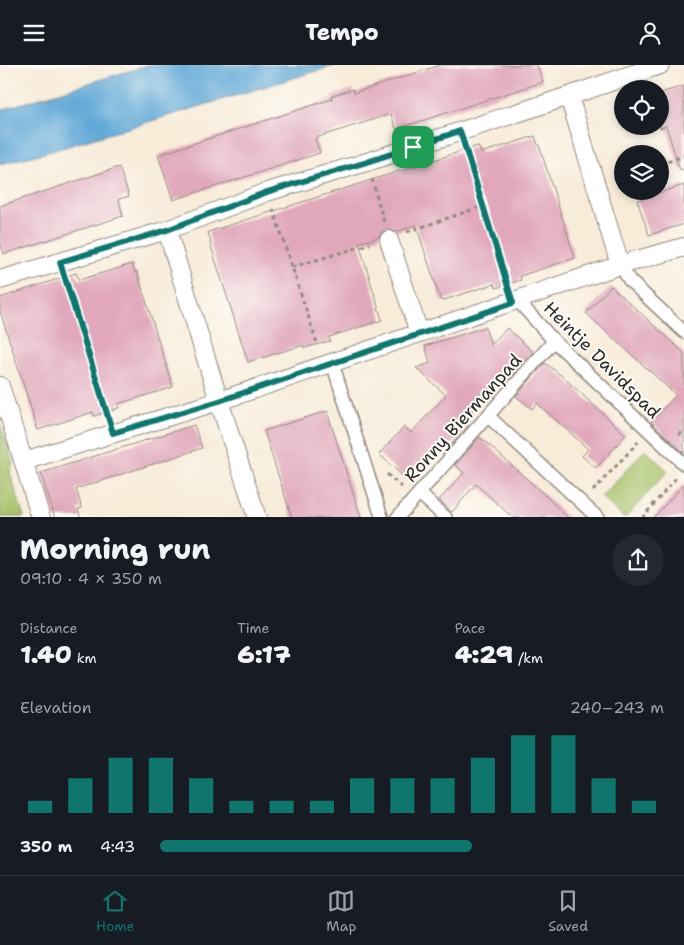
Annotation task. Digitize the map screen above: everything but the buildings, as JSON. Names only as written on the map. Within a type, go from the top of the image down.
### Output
[{"type":"street","points":[[0,280],[167,230],[267,192],[367,162],[660,65]]},
{"type":"street","points":[[569,96],[620,265],[630,281],[684,332]]},
{"type":"street","points":[[167,230],[219,401],[257,517]]},
{"type":"street","points":[[389,239],[419,333]]},
{"type":"street","points":[[24,461],[219,401],[516,302],[620,265],[684,247]]},
{"type":"street","name":"Heintje Davidspad","points":[[516,302],[554,341],[684,464]]},
{"type":"street","name":"Ronny Biermanpad","points":[[396,517],[554,341]]},
{"type":"street","points":[[328,364],[382,517]]},
{"type":"street","points":[[0,386],[41,517]]},
{"type":"street","points":[[488,416],[598,517]]},
{"type":"street","points":[[419,493],[446,517]]},
{"type":"path","points":[[460,131],[516,302]]},
{"type":"path","points":[[669,161],[684,156]]},
{"type":"path","points":[[367,162],[389,239]]},
{"type":"path","points":[[267,192],[292,267],[328,364]]},
{"type":"path","points":[[292,267],[389,239],[484,206]]},
{"type":"path","points":[[60,262],[113,433]]},
{"type":"path","points":[[595,500],[592,491],[638,442],[662,453],[666,448]]},
{"type":"path","points":[[642,517],[678,477]]},
{"type":"green space","points":[[0,423],[13,462],[10,473],[24,517],[0,517]]},
{"type":"green space","points":[[645,450],[668,471],[626,517],[623,517],[601,497]]},
{"type":"water","points":[[148,65],[337,65],[52,151],[0,164],[0,110]]},
{"type":"route","points":[[460,131],[513,303],[219,401],[113,433],[60,262],[167,230],[267,192],[413,147],[460,131]]}]
